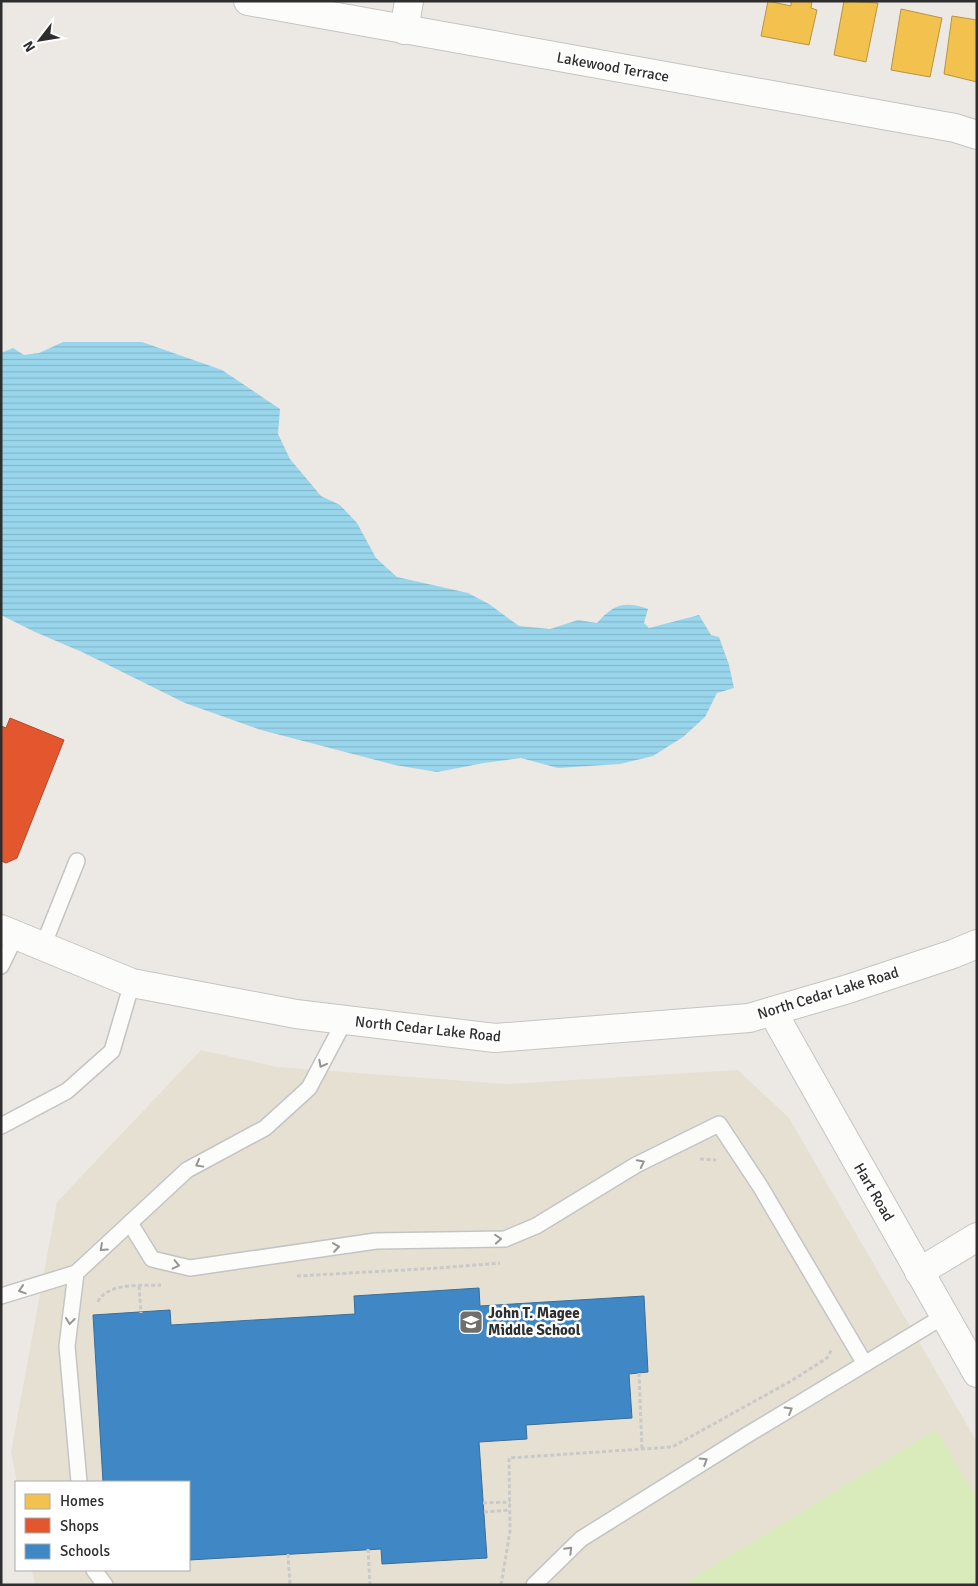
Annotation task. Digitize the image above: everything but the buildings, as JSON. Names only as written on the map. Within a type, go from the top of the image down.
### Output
[{"type":"street","name":"Lakewood Terrace","points":[[248,1],[955,128],[977,136]]},
{"type":"street","points":[[404,30],[409,1]]},
{"type":"street","name":"North Cedar Lake Road","points":[[9,932],[132,983],[296,1014],[495,1038],[749,1018],[935,960],[977,944]]},
{"type":"street","name":"Hart Road","points":[[772,1011],[977,1373]]},
{"type":"street","points":[[919,1272],[977,1237]]},
{"type":"lane","points":[[43,946],[77,861]]},
{"type":"lane","points":[[1,966],[9,932]]},
{"type":"lane","points":[[1,1126],[67,1091],[112,1051],[132,983]]},
{"type":"lane","points":[[1,1296],[76,1273],[187,1170],[265,1128],[310,1088],[344,1020]]},
{"type":"lane","points":[[130,1223],[152,1259],[190,1268],[376,1241],[505,1239],[536,1226],[636,1165],[719,1124],[760,1186],[865,1364]]},
{"type":"lane","points":[[76,1273],[67,1346],[79,1481]]},
{"type":"lane","points":[[534,1585],[581,1539],[747,1435],[944,1316]]},
{"type":"lane","points":[[95,1571],[105,1585]]},
{"type":"path","points":[[697,1160],[720,1161]]},
{"type":"path","points":[[289,1277],[439,1268],[506,1261]]},
{"type":"path","points":[[98,1302],[107,1291],[117,1288],[164,1285]]},
{"type":"path","points":[[139,1286],[141,1312]]},
{"type":"path","points":[[501,1585],[510,1532],[509,1458],[672,1447],[766,1395],[827,1358],[832,1350],[831,1343]]},
{"type":"path","points":[[639,1373],[642,1449]]},
{"type":"path","points":[[483,1503],[510,1502]]},
{"type":"path","points":[[484,1512],[510,1510]]},
{"type":"path","points":[[368,1549],[370,1585]]},
{"type":"path","points":[[288,1554],[290,1585]]},
{"type":"shaded area","name":"John T. Magee Middle School","points":[[201,1050],[277,1067],[506,1084],[738,1070],[789,1118],[977,1442],[977,1585],[35,1585],[32,1571],[190,1571],[190,1481],[17,1481],[11,1452],[57,1202]]},
{"type":"green space","points":[[936,1430],[977,1498],[977,1585],[682,1585]]},
{"type":"water","points":[[63,342],[142,342],[222,370],[280,409],[278,434],[290,459],[321,496],[340,505],[357,523],[376,558],[397,577],[468,593],[489,604],[519,626],[550,629],[578,620],[597,623],[614,608],[626,605],[648,609],[644,623],[649,628],[699,615],[711,635],[719,637],[729,665],[734,688],[717,693],[705,717],[683,737],[653,756],[620,764],[558,768],[521,758],[437,772],[395,765],[261,730],[185,703],[82,652],[1,615],[1,353],[13,348],[24,355],[39,353]]},
{"type":"place","name":"John T. Magee Middle School","points":[[471,1322]]}]
